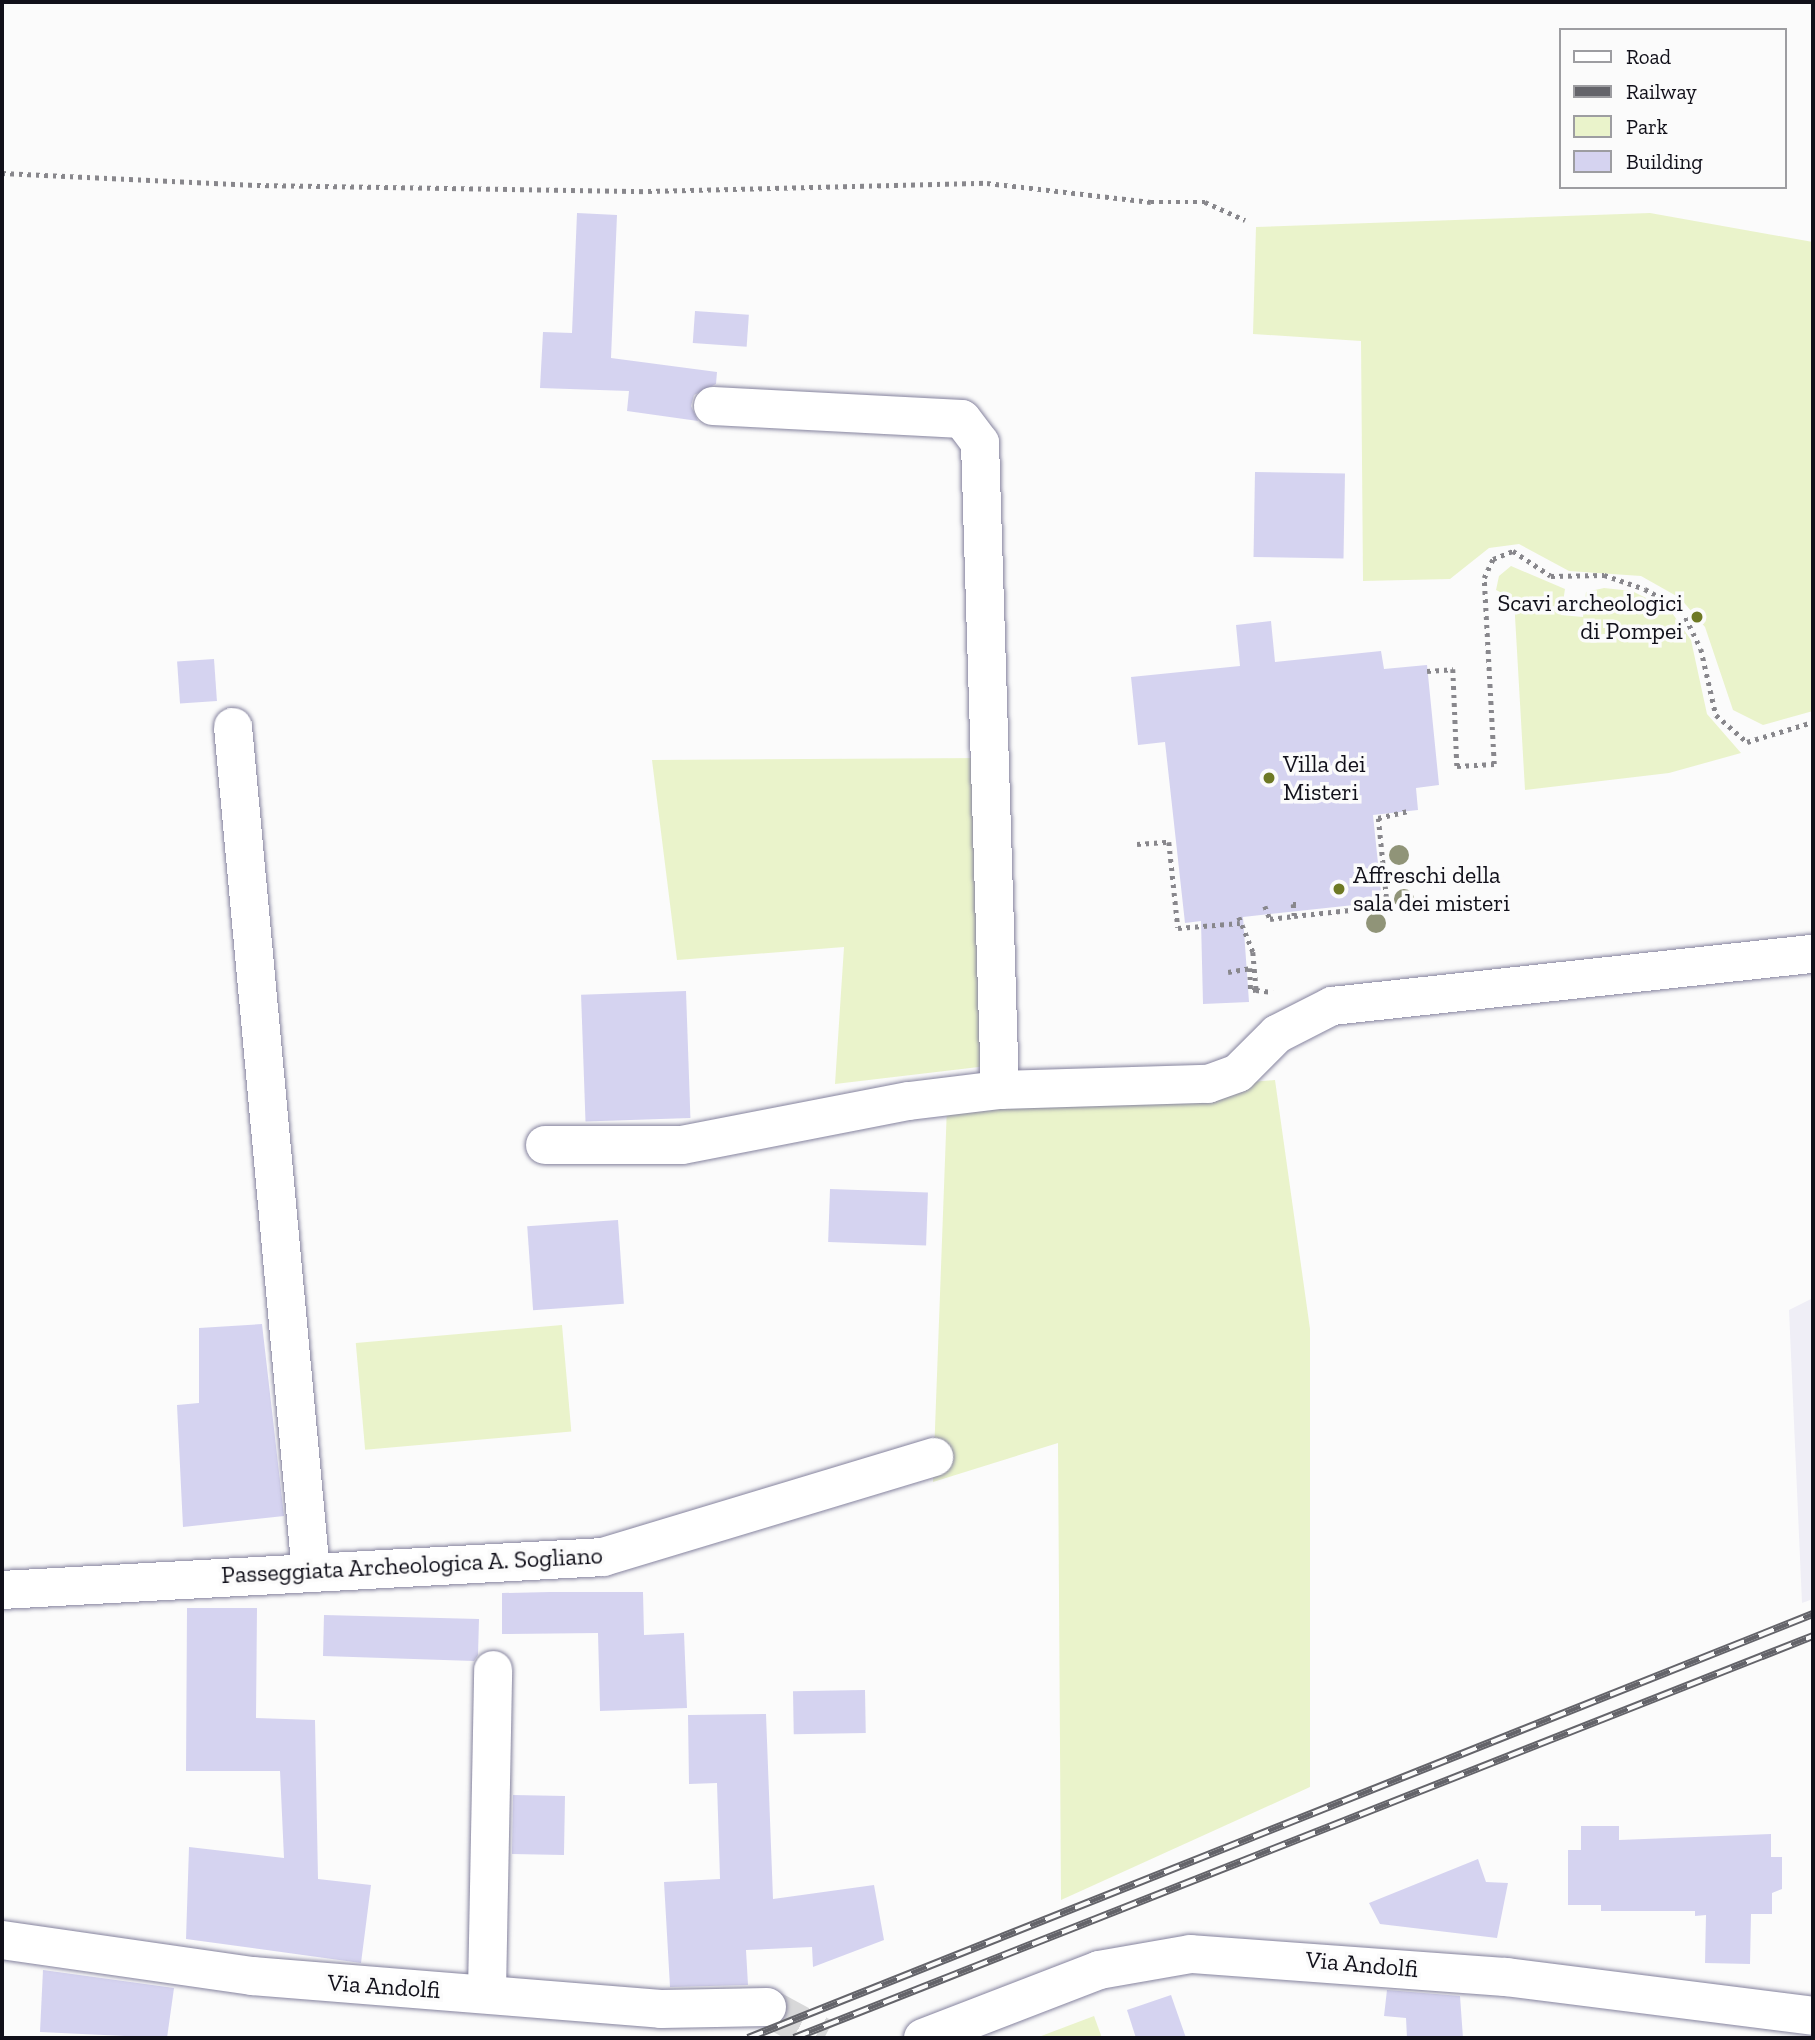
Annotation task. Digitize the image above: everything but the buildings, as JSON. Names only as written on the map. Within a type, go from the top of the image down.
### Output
[{"type":"street","points":[[713,405],[962,419],[980,443],[1000,1090]]},
{"type":"street","points":[[233,727],[311,1572]]},
{"type":"street","points":[[545,1145],[682,1145],[909,1101],[1000,1090],[1208,1084],[1238,1073],[1277,1034],[1332,1006],[1813,954]]},
{"type":"street","name":"Passeggiata Archeologica A. Sogliano","points":[[2,1590],[603,1556],[934,1457]]},
{"type":"street","points":[[487,1992],[493,1670]]},
{"type":"street","name":"Via Andolfi","points":[[2,1940],[252,1976],[487,1992],[661,2009],[767,2007]]},
{"type":"street","name":"Via Andolfi","points":[[923,2038],[1099,1970],[1191,1954],[1506,1976],[1813,2016]]},
{"type":"path","points":[[2,173],[257,185],[649,191],[987,183],[1151,202],[1205,202],[1245,220]]},
{"type":"path","points":[[1427,671],[1452,669],[1457,766],[1494,764],[1484,578],[1493,558],[1513,551],[1552,576],[1571,578],[1604,575],[1645,589],[1682,610],[1701,649],[1716,715],[1748,742],[1813,722]]},
{"type":"path","points":[[1265,906],[1270,919],[1387,906],[1377,832],[1378,818],[1409,811]]},
{"type":"path","points":[[1137,844],[1169,840],[1178,928],[1240,920],[1253,952],[1255,990],[1250,968],[1228,972]]},
{"type":"path","points":[[1294,916],[1293,904],[1298,904]]},
{"type":"shaded area","points":[[1813,1298],[1813,1599],[1802,1603],[1789,1310]]},
{"type":"green space","points":[[1650,213],[1813,242],[1813,711],[1763,725],[1733,710],[1705,627],[1680,598],[1641,576],[1569,571],[1519,544],[1489,548],[1450,579],[1363,581],[1361,341],[1253,334],[1256,227]]},
{"type":"green space","points":[[1511,566],[1565,589],[1561,615],[1583,617],[1586,592],[1604,588],[1632,591],[1670,610],[1691,640],[1707,714],[1741,753],[1669,773],[1525,790],[1514,599],[1496,590],[1499,576]]},
{"type":"green space","points":[[983,758],[1004,1064],[835,1084],[844,947],[677,960],[652,760]]},
{"type":"green space","points":[[1275,1080],[1310,1329],[1310,1787],[1061,1900],[1058,1443],[933,1482],[947,1106]]},
{"type":"green space","points":[[562,1325],[571,1432],[365,1450],[356,1343]]},
{"type":"green space","points":[[1094,2016],[1102,2038],[1036,2038]]},
{"type":"tunnel","points":[[767,2007],[824,2038]]},
{"type":"railway","points":[[748,2038],[1813,1614]]},
{"type":"railway","points":[[794,2038],[1813,1636]]},
{"type":"place","name":"Scavi archeologici di Pompei","points":[[1697,617]]},
{"type":"place","name":"Villa dei Misteri","points":[[1269,778]]},
{"type":"place","name":"Affreschi della sala dei misteri","points":[[1339,889]]}]
